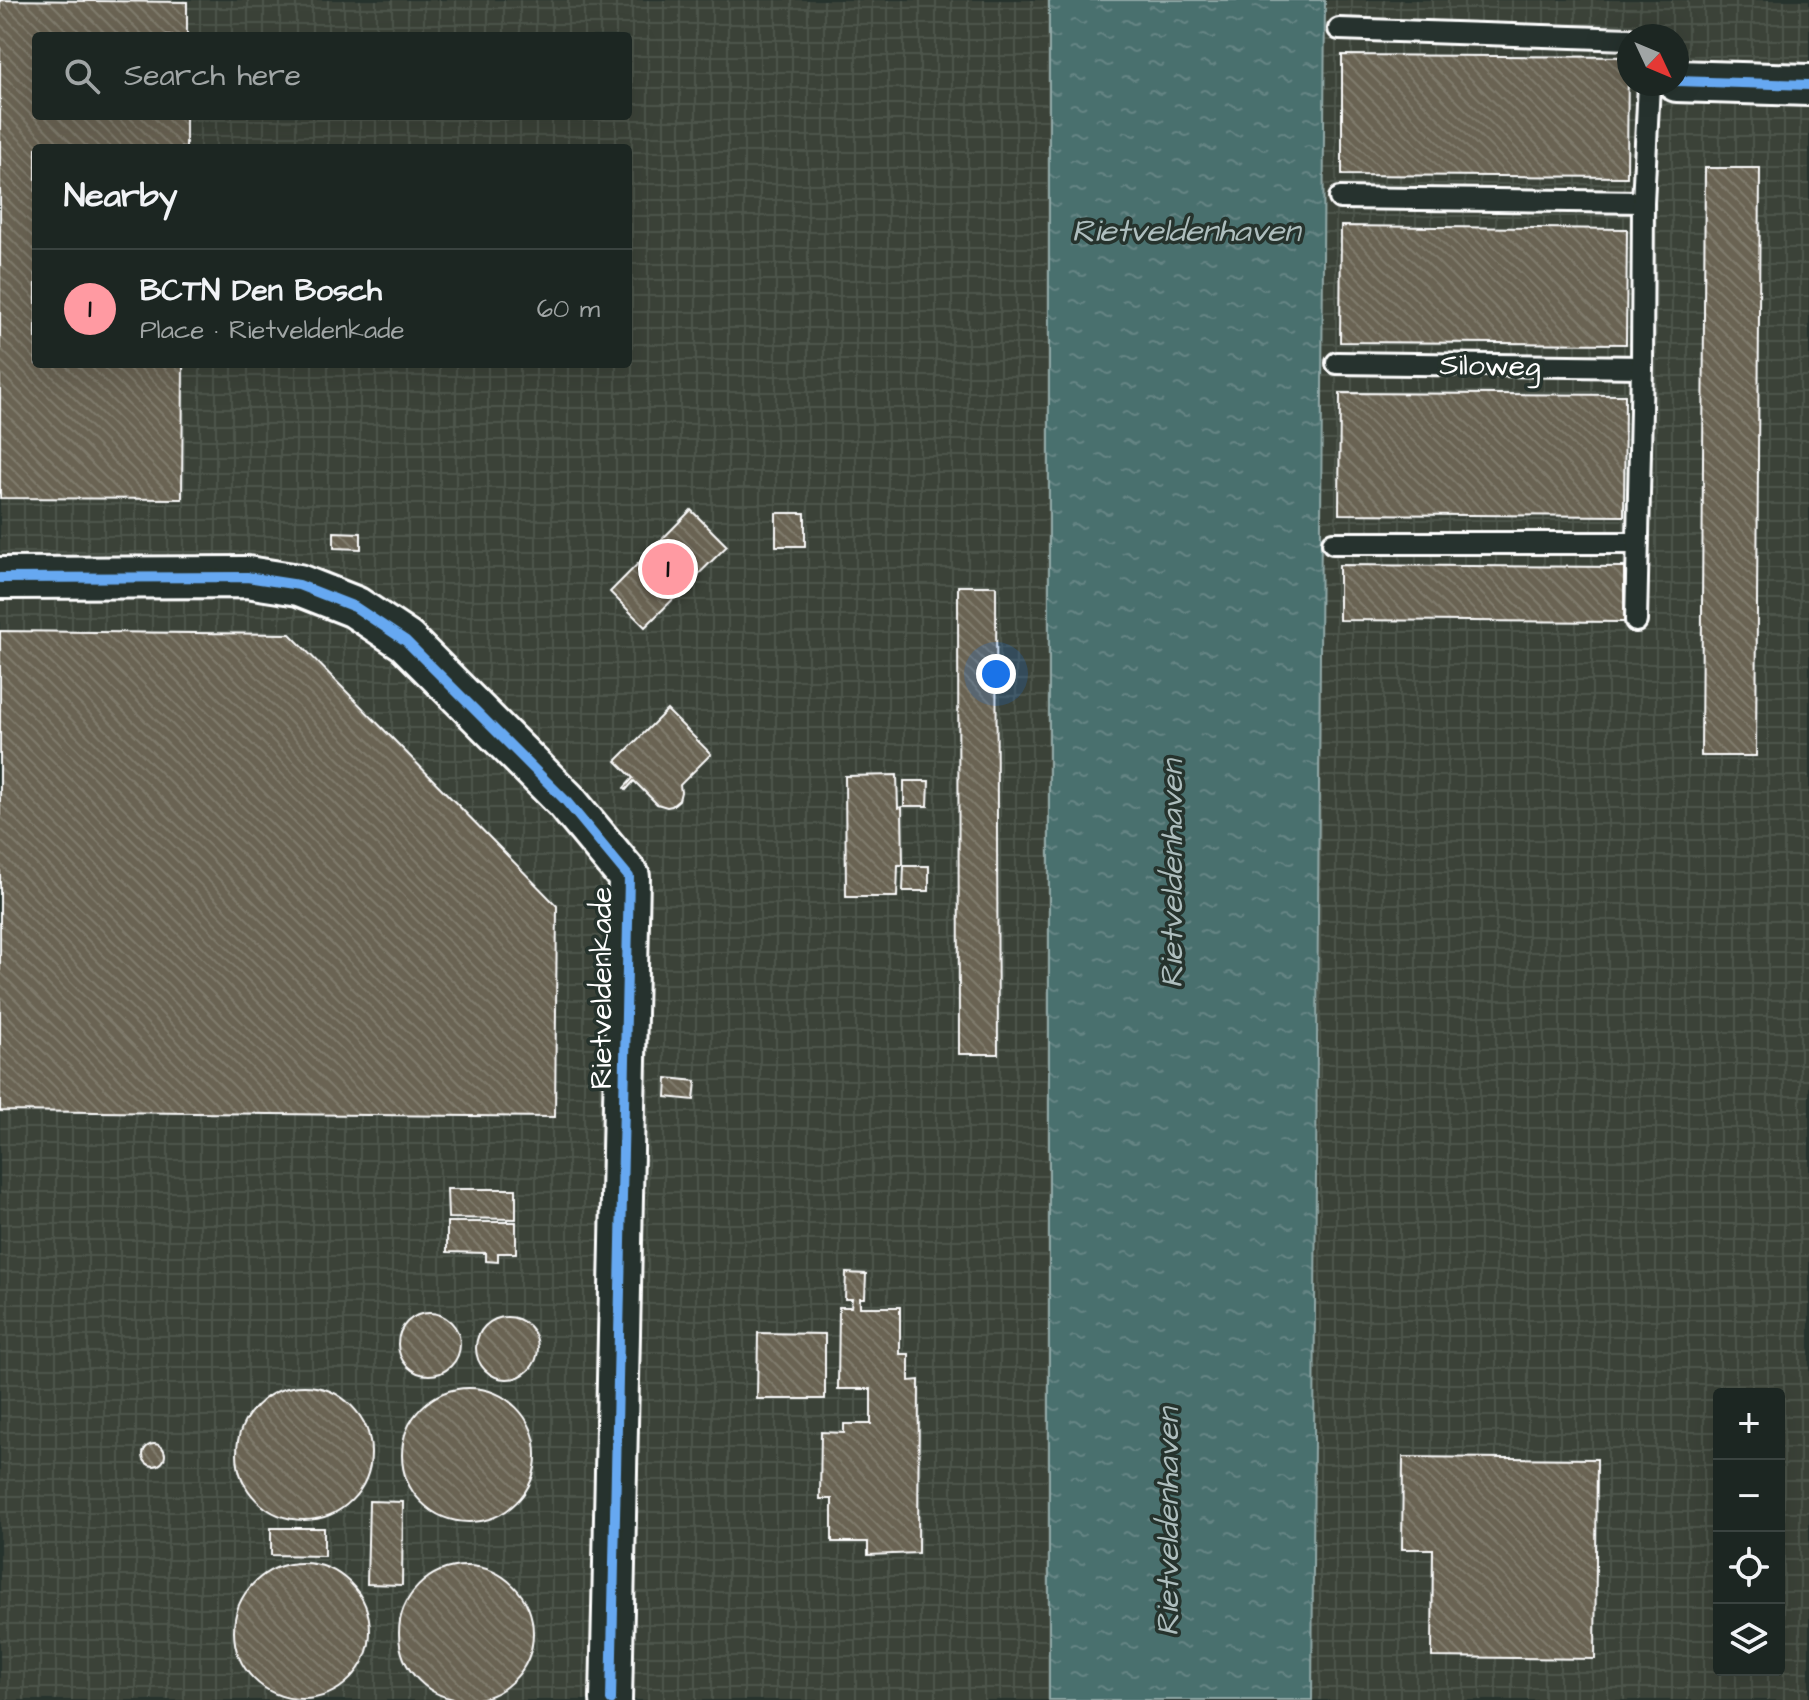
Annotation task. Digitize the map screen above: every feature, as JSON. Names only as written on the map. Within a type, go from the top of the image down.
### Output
[{"type":"street","points":[[1689,81],[1809,85]]},
{"type":"street","name":"Rietveldenkade","points":[[0,578],[247,577],[299,585],[355,607],[406,641],[566,801],[629,877],[611,1700]]},
{"type":"lane","points":[[1339,29],[1617,39]]},
{"type":"lane","points":[[1636,621],[1643,202],[1648,96]]},
{"type":"lane","points":[[1340,198],[1643,202]]},
{"type":"lane","name":"Siloweg","points":[[1337,363],[1642,367]]},
{"type":"lane","points":[[1333,543],[1637,543]]},
{"type":"shaded area","points":[[0,0],[1809,0],[1809,1700],[0,1700]]},
{"type":"water","name":"Rietveldenhaven","points":[[1049,0],[1325,0],[1312,1700],[1049,1700]]},
{"type":"building","points":[[0,0],[187,2],[187,32],[32,32],[32,120],[186,120],[186,144],[32,144],[32,368],[183,368],[182,499],[0,498]]},
{"type":"building","points":[[1342,55],[1617,57],[1617,96],[1628,96],[1627,177],[1342,175]]},
{"type":"building","points":[[1705,168],[1760,168],[1756,756],[1701,756]]},
{"type":"building","points":[[1341,226],[1627,229],[1626,344],[1340,342]]},
{"type":"building","points":[[1340,393],[1625,395],[1624,516],[1339,514]]},
{"type":"building","points":[[691,510],[727,546],[645,627],[610,592]]},
{"type":"building","points":[[776,513],[805,513],[805,546],[776,546]]},
{"type":"building","points":[[334,532],[361,533],[361,549],[334,548]]},
{"type":"building","points":[[1339,565],[1624,567],[1624,622],[1339,620]]},
{"type":"building","points":[[958,586],[996,586],[998,1054],[959,1054]]},
{"type":"building","points":[[0,631],[290,634],[557,906],[555,1117],[0,1111]]},
{"type":"building","points":[[667,710],[711,754],[680,785],[679,800],[667,807],[657,804],[634,781],[626,790],[624,788],[633,778],[616,761]]},
{"type":"building","points":[[897,775],[898,808],[902,807],[903,865],[898,865],[897,897],[846,897],[845,776]]},
{"type":"building","points":[[904,781],[929,781],[928,806],[904,806]]},
{"type":"building","points":[[904,866],[929,866],[929,891],[903,891]]},
{"type":"building","points":[[667,1078],[696,1081],[694,1100],[666,1097]]},
{"type":"building","points":[[447,1189],[516,1189],[516,1219],[448,1218]]},
{"type":"building","points":[[447,1222],[516,1222],[516,1253],[498,1253],[498,1262],[486,1261],[486,1253],[447,1252]]},
{"type":"building","points":[[846,1273],[866,1274],[865,1298],[860,1298],[860,1307],[900,1307],[900,1354],[909,1354],[909,1381],[919,1380],[918,1553],[868,1555],[868,1542],[832,1542],[832,1499],[820,1499],[821,1432],[844,1433],[844,1424],[871,1424],[871,1389],[838,1389],[839,1307],[851,1307],[852,1299],[845,1299]]},
{"type":"building","points":[[429,1313],[451,1322],[460,1344],[451,1366],[429,1375],[407,1366],[398,1344],[407,1322]]},
{"type":"building","points":[[507,1317],[529,1326],[538,1348],[529,1370],[507,1379],[485,1370],[476,1348],[485,1326]]},
{"type":"building","points":[[758,1333],[825,1334],[825,1399],[757,1399]]},
{"type":"building","points":[[304,1386],[330,1391],[352,1405],[366,1427],[371,1453],[366,1479],[352,1501],[330,1515],[304,1520],[278,1515],[256,1501],[242,1479],[237,1453],[242,1427],[256,1405],[278,1391]]},
{"type":"building","points":[[469,1388],[495,1393],[517,1407],[531,1429],[536,1455],[531,1481],[517,1503],[495,1517],[469,1522],[443,1517],[421,1503],[407,1481],[402,1455],[407,1429],[421,1407],[443,1393]]},
{"type":"building","points":[[154,1444],[162,1447],[165,1455],[162,1463],[154,1466],[146,1463],[143,1455],[146,1447]]},
{"type":"building","points":[[1403,1457],[1597,1459],[1595,1659],[1432,1657],[1433,1549],[1402,1549]]},
{"type":"building","points":[[369,1501],[403,1502],[402,1585],[367,1584]]},
{"type":"building","points":[[271,1528],[324,1528],[324,1556],[271,1555]]},
{"type":"building","points":[[302,1563],[328,1569],[350,1583],[364,1605],[370,1631],[364,1657],[350,1679],[328,1693],[302,1699],[276,1693],[254,1679],[240,1657],[234,1631],[240,1605],[254,1583],[276,1569]]},
{"type":"building","points":[[466,1566],[492,1571],[514,1585],[528,1607],[533,1633],[528,1659],[514,1681],[492,1695],[466,1700],[440,1695],[418,1681],[404,1659],[399,1633],[404,1607],[418,1585],[440,1571]]},
{"type":"cycle path","points":[[1689,81],[1809,85]]},
{"type":"cycle path","points":[[0,578],[247,577],[299,585],[355,607],[406,641],[566,801],[629,877],[611,1700]]},
{"type":"place","name":"BCTN Den Bosch","points":[[668,569]]}]
